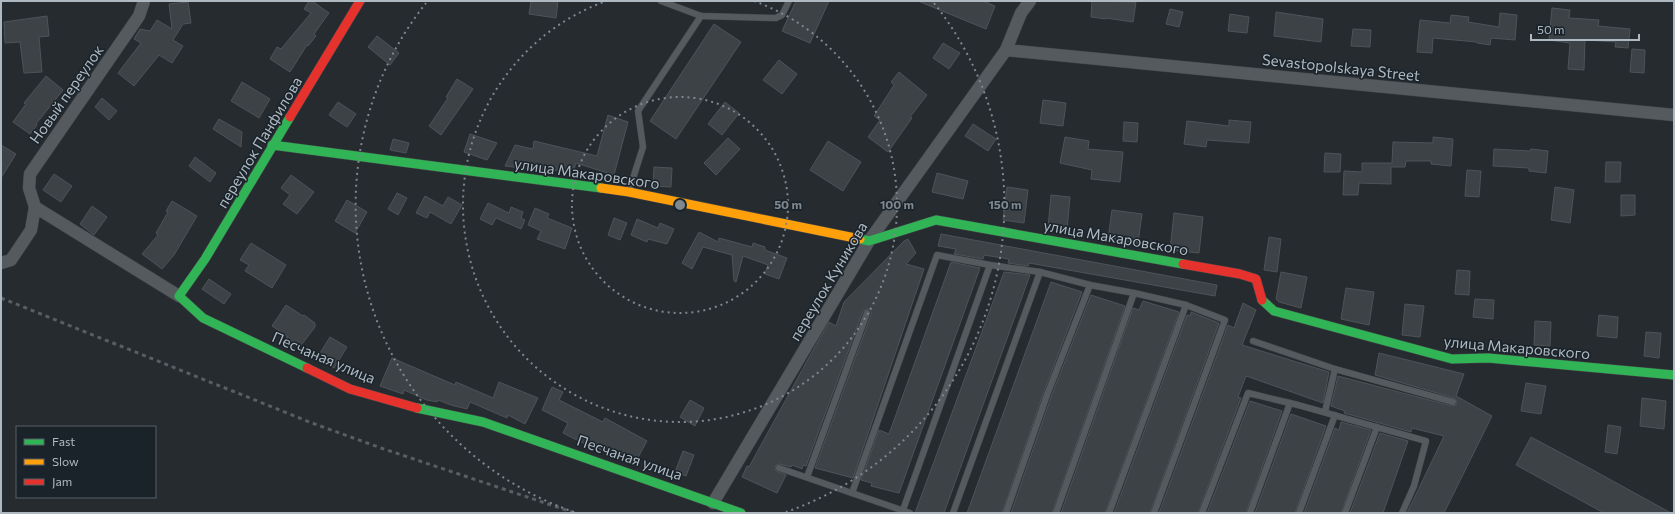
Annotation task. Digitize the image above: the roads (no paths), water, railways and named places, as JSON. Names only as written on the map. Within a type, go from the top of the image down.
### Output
[{"type":"street","name":"Новый переулок","points":[[35,207],[29,188],[30,174],[139,16],[144,1]]},
{"type":"street","name":"переулок Панфилова","points":[[179,296],[205,259],[272,145],[360,1]]},
{"type":"street","name":"переулок Куникова","points":[[713,503],[869,242],[1006,50],[1021,13],[1030,1]]},
{"type":"street","name":"Sevastopolskaya Street","points":[[1006,50],[1674,115]]},
{"type":"street","name":"улица Макаровского","points":[[272,145],[629,192],[869,242],[936,220],[1240,274],[1256,279],[1261,299],[1274,311],[1452,359],[1488,358],[1674,375]]},
{"type":"street","points":[[1,263],[11,260],[31,230],[35,207]]},
{"type":"street","name":"Песчаная улица","points":[[35,207],[179,296],[203,318],[350,389],[420,409],[483,422],[741,513]]},
{"type":"lane","points":[[661,1],[701,16],[776,18],[782,15],[789,1]]},
{"type":"lane","points":[[629,192],[643,147],[638,111],[701,16]]},
{"type":"lane","points":[[852,493],[937,255],[990,265],[1040,272],[1090,285],[1134,293],[1186,305],[1225,320],[1154,513]]},
{"type":"lane","points":[[903,510],[990,265]]},
{"type":"lane","points":[[953,513],[1040,272]]},
{"type":"lane","points":[[1006,513],[1047,395],[1090,285]]},
{"type":"lane","points":[[1056,513],[1134,293]]},
{"type":"lane","points":[[1109,513],[1186,305]]},
{"type":"lane","points":[[807,478],[867,313]]},
{"type":"lane","points":[[1253,341],[1335,369],[1453,402]]},
{"type":"lane","points":[[1325,412],[1335,369]]},
{"type":"lane","points":[[1202,513],[1248,393],[1325,412],[1426,440],[1414,486],[1402,513]]},
{"type":"lane","points":[[1250,513],[1290,403]]},
{"type":"lane","points":[[1299,513],[1335,415]]},
{"type":"lane","points":[[1345,513],[1377,427]]},
{"type":"lane","points":[[778,468],[910,513]]},
{"type":"railway","points":[[1,298],[312,423],[381,448],[575,513]]}]
